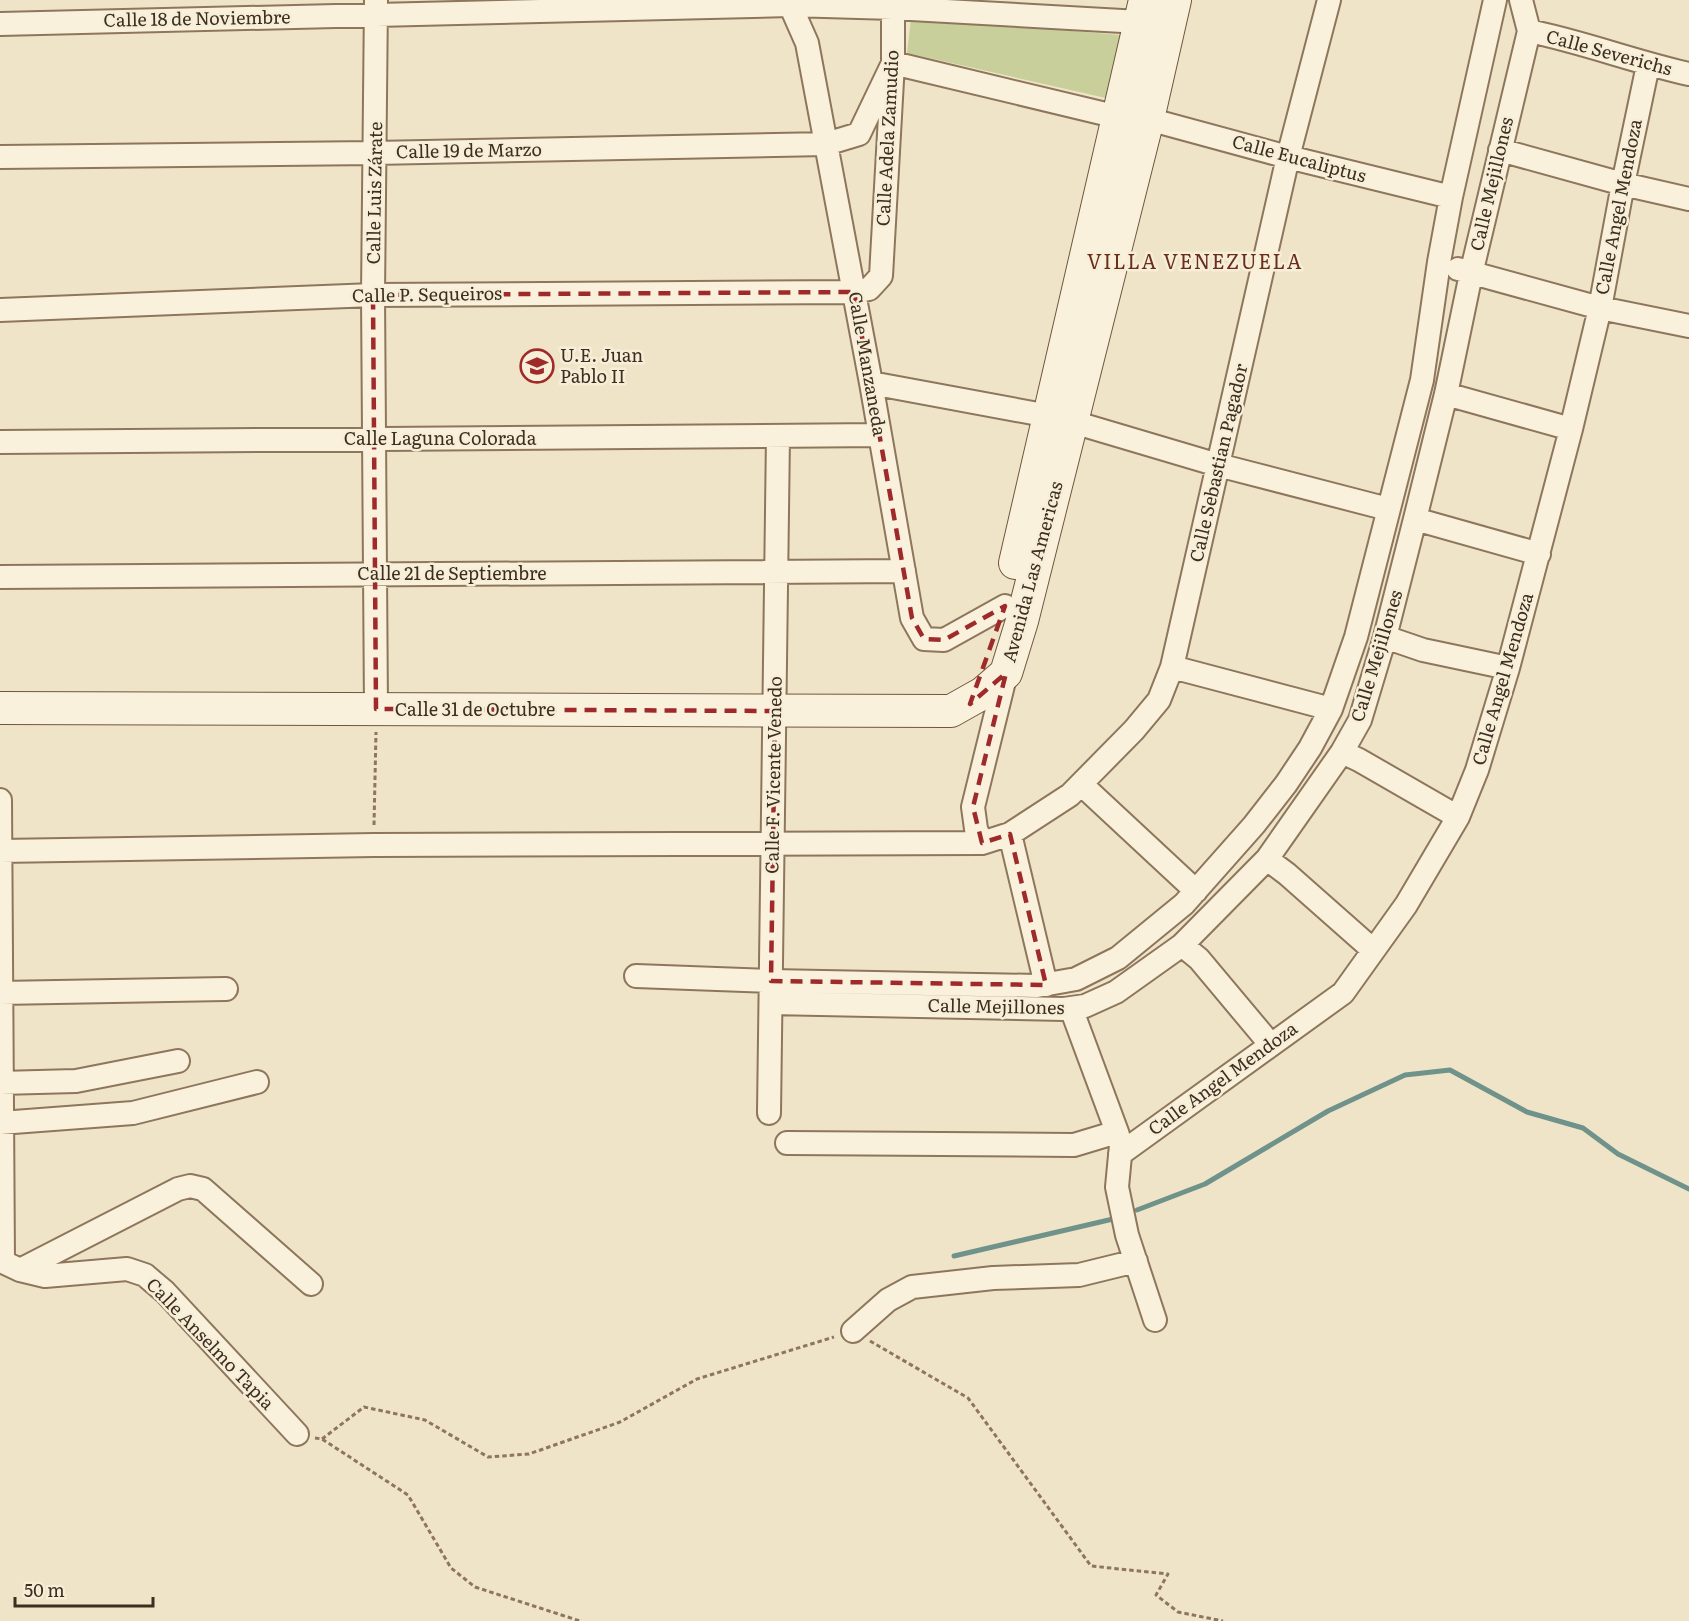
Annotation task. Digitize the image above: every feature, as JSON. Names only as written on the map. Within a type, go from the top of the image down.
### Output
[{"type":"main road","name":"Avenida Las Americas","points":[[951,711],[983,693],[1006,673],[1022,621],[1061,419],[1133,118],[1175,0]]},
{"type":"main road","name":"Avenida Las Americas","points":[[1133,118],[1142,11]]},
{"type":"main road","name":"Avenida Las Americas","points":[[951,711],[974,683],[987,662],[1000,629],[1061,419]]},
{"type":"main road","name":"Calle 31 de Octubre","points":[[0,708],[951,711]]},
{"type":"street","name":"Calle Sebastian Pagador","points":[[0,851],[374,845],[982,843],[1010,834],[1070,795],[1134,730],[1159,700],[1172,667],[1288,157],[1329,0]]},
{"type":"street","name":"Calle Mejillones","points":[[771,992],[1025,986],[1076,979],[1118,958],[1184,904],[1254,825],[1286,784],[1310,748],[1331,709],[1356,637],[1422,380],[1451,197],[1495,0]]},
{"type":"street","name":"Calle Mejillones","points":[[771,992],[1071,1008],[1085,1006],[1116,992],[1182,945],[1267,859],[1342,752],[1360,720],[1385,637],[1446,394],[1471,273],[1529,31],[1521,0]]},
{"type":"street","points":[[789,2],[1142,11]]},
{"type":"street","name":"Calle 18 de Noviembre","points":[[0,24],[377,7],[789,2]]},
{"type":"street","name":"Calle Manzaneda","points":[[789,2],[807,43],[871,383],[912,618],[924,639],[944,640],[1005,606]]},
{"type":"street","name":"Calle Adela Zamudio","points":[[854,292],[869,289],[881,276],[893,63],[893,4]]},
{"type":"street","name":"Calle Luis Zárate","points":[[376,710],[373,295],[377,7]]},
{"type":"street","name":"Calle Severichs","points":[[1529,31],[1558,37],[1648,65],[1689,74]]},
{"type":"street","name":"Calle Eucaliptus","points":[[893,63],[1133,118],[1451,197]]},
{"type":"street","name":"Calle 19 de Marzo","points":[[0,157],[375,153],[826,144],[859,134],[893,63]]},
{"type":"street","name":"Calle Angel Mendoza","points":[[1120,1154],[1343,993],[1406,905],[1458,817],[1477,770],[1508,668],[1571,429],[1600,308],[1648,65]]},
{"type":"street","points":[[1500,150],[1623,184],[1689,199]]},
{"type":"street","points":[[1439,262],[1600,308],[1689,326]]},
{"type":"street","name":"Calle P. Sequeiros","points":[[0,310],[373,295],[854,292]]},
{"type":"street","points":[[871,383],[1061,419],[1218,465],[1388,509]]},
{"type":"street","points":[[1446,394],[1571,429]]},
{"type":"street","name":"Calle Laguna Colorada","points":[[0,442],[880,435]]},
{"type":"street","name":"Calle F. Vicente Venedo","points":[[770,1113],[778,436]]},
{"type":"street","points":[[1415,519],[1539,554]]},
{"type":"street","name":"Calle 21 de Septiembre","points":[[0,578],[904,571]]},
{"type":"street","points":[[1385,637],[1423,650],[1508,668]]},
{"type":"street","points":[[1172,667],[1331,709]]},
{"type":"street","points":[[982,843],[976,829],[973,807],[1006,673]]},
{"type":"street","points":[[1342,752],[1458,817]]},
{"type":"street","points":[[1081,784],[1196,891]]},
{"type":"street","points":[[0,800],[3,1262],[20,1270],[178,1189],[190,1186],[202,1189],[311,1284]]},
{"type":"street","points":[[1010,834],[1046,984]]},
{"type":"street","points":[[1267,859],[1373,951]]},
{"type":"street","points":[[1182,945],[1199,959],[1271,1045]]},
{"type":"street","points":[[636,976],[771,992]]},
{"type":"street","points":[[1,992],[226,989]]},
{"type":"street","points":[[1071,1008],[1118,1132],[1121,1145],[1117,1187],[1127,1235],[1155,1320]]},
{"type":"street","points":[[1,1083],[76,1081],[178,1061]]},
{"type":"street","points":[[1,1124],[133,1113],[257,1082]]},
{"type":"street","points":[[788,1143],[1074,1145],[1118,1132]]},
{"type":"street","points":[[853,1331],[888,1300],[912,1287],[993,1278],[1079,1275],[1136,1261]]},
{"type":"street","name":"Calle Anselmo Tapia","points":[[20,1270],[45,1276],[127,1269],[145,1275],[165,1292],[297,1434]]},
{"type":"path","points":[[374,845],[376,710]]},
{"type":"path","points":[[322,1439],[364,1407],[425,1420],[488,1458],[528,1454],[620,1422],[697,1379],[853,1331],[968,1398],[1091,1566],[1168,1574],[1156,1595],[1178,1612],[1223,1621]]},
{"type":"path","points":[[297,1434],[322,1439],[408,1495],[451,1568],[475,1587],[579,1621]]},
{"type":"highlighted area","points":[[854,292],[912,618],[924,639],[944,640],[1005,606],[970,704],[1006,673],[973,807],[982,843],[1010,834],[1046,985],[771,981],[775,711],[376,709],[373,295]]},
{"type":"green space","points":[[911,18],[1121,35],[1106,98],[907,53]]},
{"type":"waterway","points":[[1137,1210],[1205,1184],[1328,1111],[1405,1075],[1450,1070],[1527,1112],[1583,1128],[1618,1154],[1689,1189]]},
{"type":"waterway","points":[[954,1256],[1113,1219]]},
{"type":"place","name":"U.E. Juan Pablo II","points":[[537,366]]},
{"type":"district","name":"VILLA VENEZUELA","points":[[1195,262]]}]
